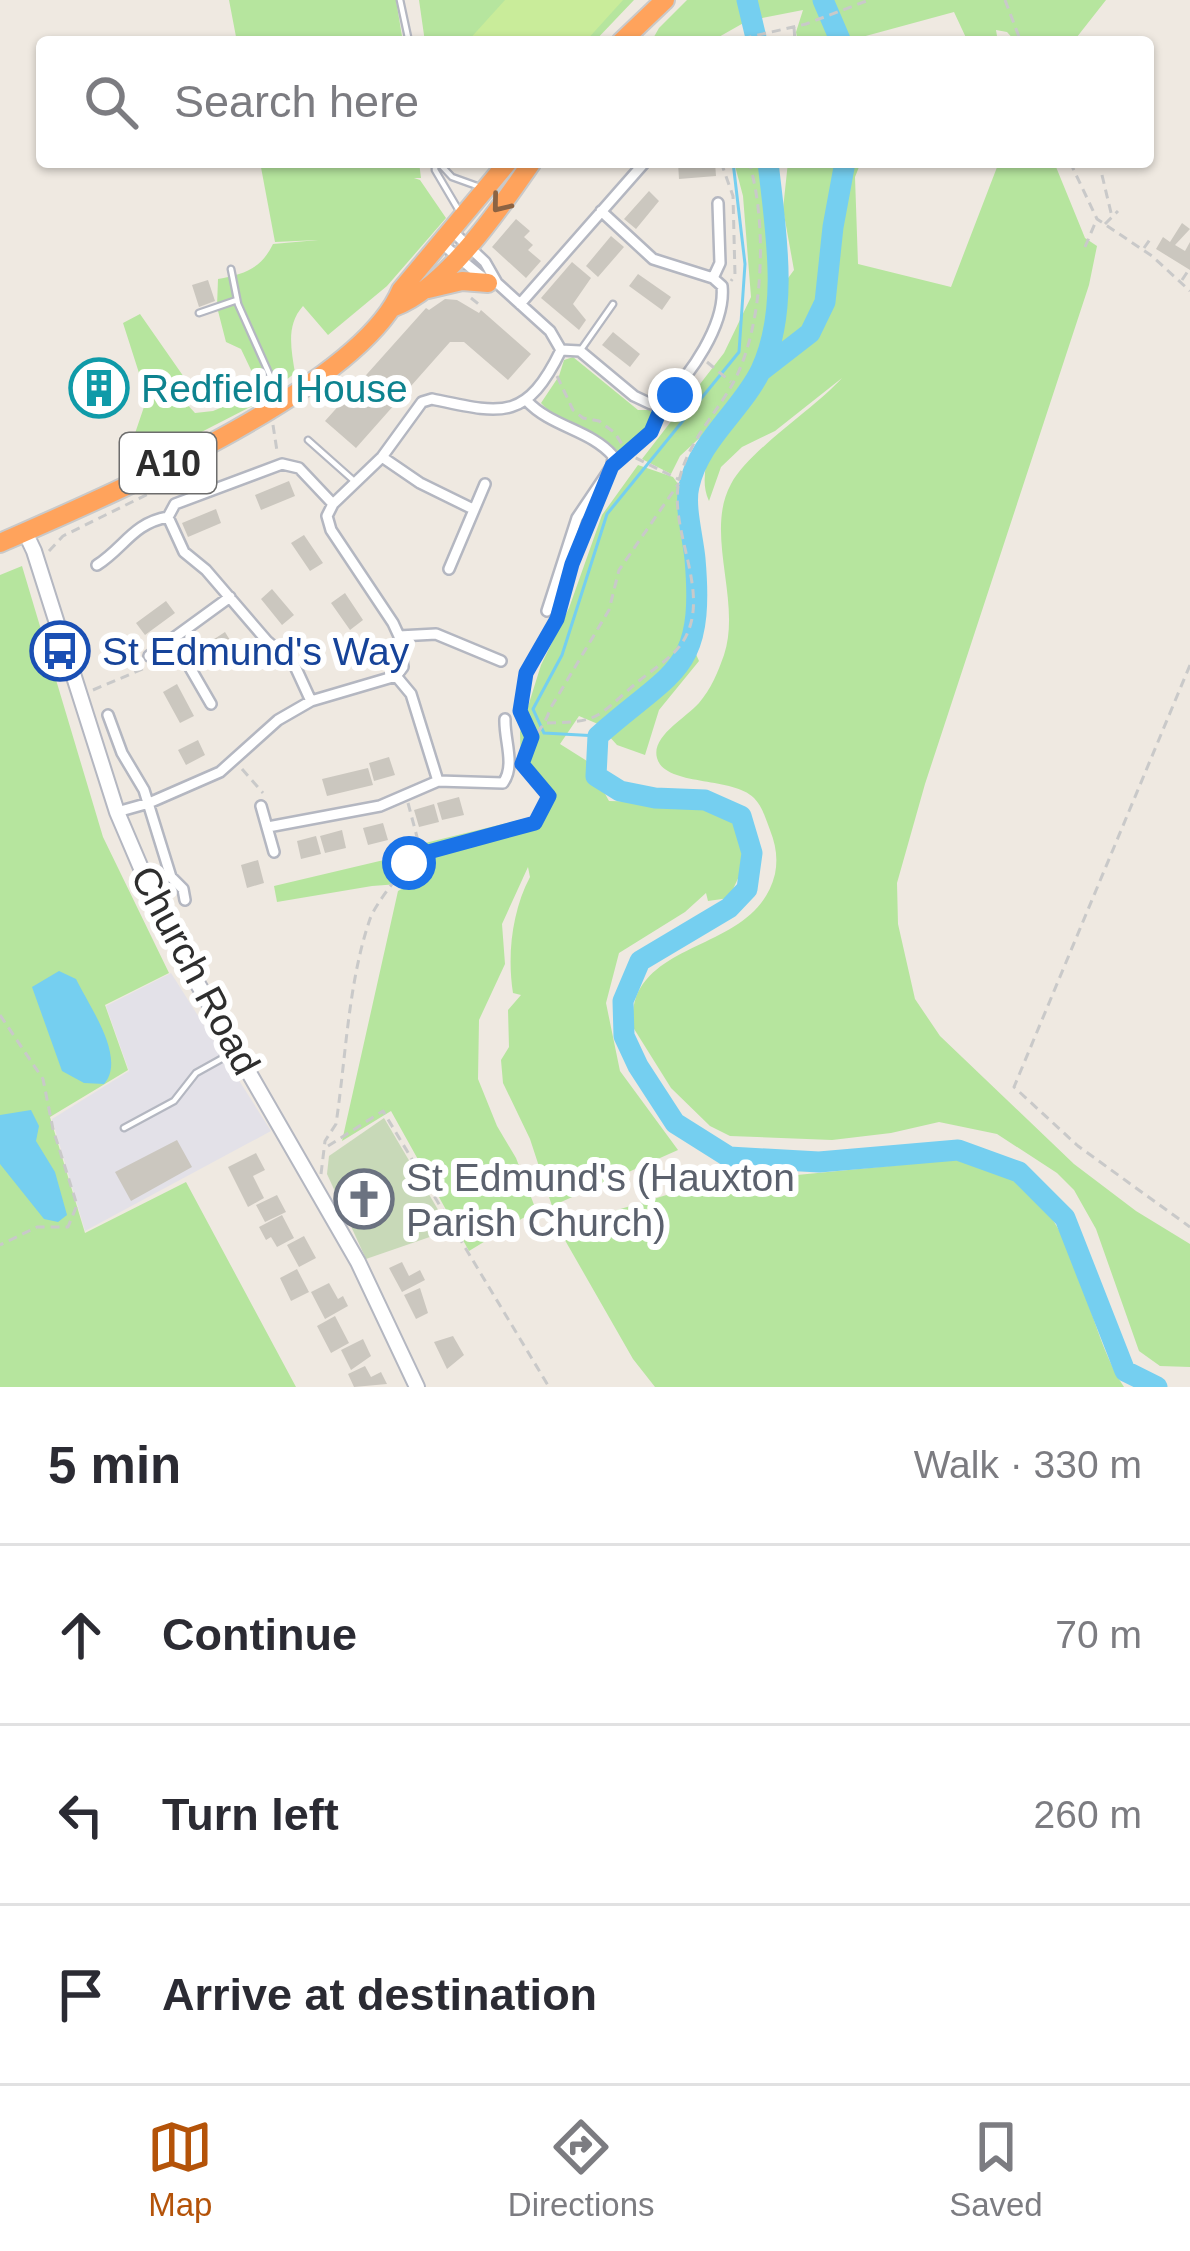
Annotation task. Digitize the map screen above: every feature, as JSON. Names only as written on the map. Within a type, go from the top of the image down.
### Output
[{"type":"highway","points":[[627,36],[665,0]]},
{"type":"highway","name":"A10","points":[[394,307],[401,290],[503,168]]},
{"type":"highway","name":"A10","points":[[0,543],[283,403],[349,355],[394,307],[426,290],[527,168]]},
{"type":"highway","points":[[426,290],[462,281],[493,283]]},
{"type":"street","points":[[520,304],[640,168]]},
{"type":"street","points":[[713,278],[720,263],[718,203]]},
{"type":"street","points":[[561,350],[580,351],[651,404],[664,401],[713,331],[724,303],[722,286],[713,278],[653,259],[601,211]]},
{"type":"street","points":[[451,231],[462,251],[495,274],[493,283],[550,332],[561,350]]},
{"type":"street","points":[[117,812],[205,781],[278,720],[311,701],[396,676],[403,667],[399,636],[331,530],[327,516],[333,504],[382,457],[422,402],[432,399],[496,412],[527,401],[561,350]]},
{"type":"street","points":[[527,401],[613,456],[612,466],[577,518],[547,610]]},
{"type":"street","points":[[382,457],[420,483],[473,509]]},
{"type":"street","points":[[168,518],[175,504],[282,464],[299,469],[333,504]]},
{"type":"street","points":[[449,568],[485,484]]},
{"type":"street","points":[[97,565],[114,555],[122,539],[145,522],[168,518]]},
{"type":"street","points":[[168,518],[184,552],[294,664],[311,701]]},
{"type":"street","name":"Church Road","points":[[25,532],[38,560],[117,812],[180,953],[316,1184],[358,1262],[414,1386]]},
{"type":"street","points":[[149,656],[230,597]]},
{"type":"street","points":[[399,636],[436,634],[501,662]]},
{"type":"street","points":[[174,640],[211,704]]},
{"type":"street","points":[[396,676],[411,694],[438,781]]},
{"type":"street","points":[[107,715],[149,803],[171,877],[183,889],[185,900]]},
{"type":"street","points":[[268,827],[380,806],[438,781],[503,783],[511,767],[505,719]]},
{"type":"street","points":[[261,806],[274,852]]},
{"type":"lane","points":[[400,0],[408,36]]},
{"type":"lane","points":[[437,168],[451,231]]},
{"type":"lane","points":[[444,168],[464,184],[490,184]]},
{"type":"lane","points":[[231,269],[237,300],[283,403]]},
{"type":"lane","points":[[200,313],[237,300]]},
{"type":"lane","points":[[580,351],[613,304]]},
{"type":"lane","points":[[308,440],[358,484]]},
{"type":"lane","points":[[124,1128],[174,1101],[196,1073],[236,1050]]},
{"type":"path","points":[[758,36],[869,0]]},
{"type":"path","points":[[1006,0],[1019,36]]},
{"type":"path","points":[[794,27],[795,36]]},
{"type":"path","points":[[316,1184],[325,1141],[337,1124],[354,992],[371,914],[421,854],[535,823],[549,796],[522,764],[532,737],[546,723],[608,610],[619,570],[679,481],[701,430],[733,384],[748,351],[763,235],[750,168]]},
{"type":"path","points":[[1073,168],[1097,219],[1190,290]]},
{"type":"path","points":[[1102,175],[1112,217]]},
{"type":"path","points":[[1104,225],[1118,211]]},
{"type":"path","points":[[1085,248],[1097,219]]},
{"type":"path","points":[[1143,250],[1150,238]]},
{"type":"path","points":[[1181,281],[1188,271]]},
{"type":"path","points":[[464,293],[482,306]]},
{"type":"path","points":[[701,356],[733,384]]},
{"type":"path","points":[[550,371],[562,380],[573,410],[599,421],[628,454],[679,481]]},
{"type":"path","points":[[612,466],[651,432],[664,401]]},
{"type":"path","points":[[273,425],[282,464]]},
{"type":"path","points":[[546,723],[586,723],[609,710],[682,644],[690,624],[692,589],[679,481]]},
{"type":"path","points":[[49,554],[57,540],[164,484]]},
{"type":"path","points":[[532,737],[520,711],[520,694],[562,601]]},
{"type":"path","points":[[86,693],[133,676],[149,665],[149,656]]},
{"type":"path","points":[[1190,664],[1014,1087],[1078,1146],[1190,1227]]},
{"type":"path","points":[[232,760],[261,788],[261,806]]},
{"type":"path","points":[[406,793],[421,854]]},
{"type":"path","points":[[0,1015],[43,1079],[52,1129],[77,1205],[68,1228],[37,1228],[0,1245]]},
{"type":"path","points":[[326,1147],[383,1111],[550,1387]]},
{"type":"shaded area","points":[[171,973],[271,1131],[85,1231],[52,1119],[129,1071],[106,1006]]},
{"type":"green space","points":[[229,0],[396,0],[402,36],[236,36]]},
{"type":"green space","points":[[419,0],[634,0],[600,36],[424,36]]},
{"type":"green space","points":[[505,0],[623,0],[590,36],[472,36]]},
{"type":"green space","points":[[687,0],[1106,0],[1078,36],[1011,36],[996,30],[997,36],[965,36],[954,12],[866,36],[797,36],[803,10],[747,21],[721,36],[654,36]]},
{"type":"green space","points":[[261,168],[420,168],[421,178],[414,178],[446,218],[387,286],[328,335],[303,306],[292,329],[295,373],[254,405],[143,462],[127,457],[147,398],[123,323],[140,314],[186,380],[186,403],[195,413],[213,411],[261,391],[241,349],[226,342],[217,307],[218,279],[251,269],[273,244],[318,240],[275,242]]},
{"type":"green space","points":[[736,168],[774,168],[767,244],[780,289],[794,270],[783,209],[787,168],[859,168],[858,264],[951,287],[997,168],[1056,168],[1085,238],[1097,246],[1089,285],[925,784],[897,883],[898,924],[915,999],[940,1036],[1074,1164],[1190,1244],[1190,1367],[1160,1366],[1139,1351],[1096,1229],[1074,1190],[1057,1173],[997,1134],[939,1122],[832,1140],[730,1136],[710,1126],[671,1088],[631,1024],[636,997],[648,978],[665,963],[749,916],[765,898],[775,874],[774,841],[754,798],[744,791],[673,773],[663,767],[657,750],[664,735],[703,698],[724,655],[729,612],[721,524],[731,484],[752,458],[842,378],[775,431],[742,447],[721,467],[709,501],[706,432],[680,456],[671,474],[642,459],[724,353],[751,297],[743,196]]},
{"type":"green space","points":[[573,357],[638,410],[653,414],[646,433],[619,453],[541,403],[564,360]]},
{"type":"green space","points":[[638,465],[673,477],[686,495],[694,591],[690,641],[699,661],[659,710],[645,755],[617,745],[598,724],[579,716],[560,744],[587,761],[609,801],[690,803],[732,818],[746,861],[729,898],[708,901],[706,893],[685,912],[619,953],[606,1003],[620,1071],[678,1150],[552,1206],[530,1139],[503,1083],[501,1060],[509,1047],[508,1010],[521,995],[513,993],[511,949],[515,919],[530,877],[528,867],[502,924],[505,964],[479,1020],[478,1079],[536,1210],[469,1251],[391,1111],[342,1141],[398,891],[412,883],[277,902],[274,886],[405,855],[422,850],[421,844],[535,816],[543,810],[542,798],[521,769],[520,732],[541,665],[569,608],[602,515]]},
{"type":"green space","points":[[22,566],[103,837],[169,973],[105,1005],[128,1070],[50,1117],[85,1233],[186,1182],[296,1387],[0,1387],[0,575]]},
{"type":"green space","points":[[384,1118],[450,1230],[366,1259],[327,1174],[329,1156]]},
{"type":"green space","points":[[961,1159],[1006,1176],[1032,1195],[1051,1218],[1124,1387],[655,1387],[633,1359],[558,1228],[706,1183],[717,1165],[797,1175]]},
{"type":"water","points":[[59,971],[76,979],[104,1032],[111,1060],[104,1084],[84,1083],[62,1071],[32,987]]},
{"type":"water","points":[[31,1110],[39,1126],[36,1141],[55,1172],[67,1215],[58,1222],[44,1219],[0,1164],[0,1115]]},
{"type":"building","points":[[678,168],[715,168],[716,176],[679,179]]},
{"type":"building","points":[[649,191],[659,201],[636,229],[624,219]]},
{"type":"building","points":[[516,219],[530,231],[524,237],[533,245],[528,250],[541,261],[526,278],[492,247]]},
{"type":"building","points":[[1182,223],[1190,229],[1175,245],[1185,251],[1190,242],[1190,270],[1156,249],[1163,237],[1170,242]]},
{"type":"building","points":[[611,236],[624,247],[598,277],[586,266]]},
{"type":"building","points":[[572,262],[591,278],[573,304],[586,320],[579,330],[541,298]]},
{"type":"building","points":[[638,274],[671,297],[662,310],[629,286]]},
{"type":"building","points":[[208,280],[215,301],[199,307],[192,285]]},
{"type":"building","points":[[445,299],[481,310],[531,354],[508,380],[464,342],[450,342],[356,448],[325,421],[426,308]]},
{"type":"building","points":[[613,332],[640,354],[630,367],[602,345]]},
{"type":"building","name":"Redfield House","points":[[102,375],[103,380],[111,377],[116,387],[87,400],[82,388]]},
{"type":"building","points":[[289,481],[295,496],[261,510],[255,495]]},
{"type":"building","points":[[216,509],[221,523],[188,537],[182,523]]},
{"type":"building","points":[[304,535],[323,563],[310,571],[291,543]]},
{"type":"building","points":[[272,589],[294,615],[282,625],[261,599]]},
{"type":"building","points":[[345,593],[363,620],[350,630],[331,603]]},
{"type":"building","points":[[166,601],[175,613],[145,635],[136,623]]},
{"type":"building","points":[[225,632],[233,645],[205,664],[196,651]]},
{"type":"building","points":[[177,684],[194,716],[180,723],[163,692]]},
{"type":"building","points":[[198,740],[205,755],[186,765],[178,750]]},
{"type":"building","points":[[389,757],[395,775],[374,781],[369,763]]},
{"type":"building","points":[[368,768],[373,785],[327,796],[322,779]]},
{"type":"building","points":[[459,797],[464,815],[442,820],[437,803]]},
{"type":"building","points":[[434,804],[439,822],[419,827],[414,810]]},
{"type":"building","points":[[383,823],[388,840],[368,845],[363,828]]},
{"type":"building","points":[[342,830],[346,848],[325,853],[320,836]]},
{"type":"building","points":[[316,836],[321,854],[301,859],[297,841]]},
{"type":"building","points":[[258,860],[264,883],[247,888],[241,865]]},
{"type":"building","points":[[177,1140],[192,1167],[131,1201],[115,1172]]},
{"type":"building","points":[[256,1153],[265,1170],[253,1176],[264,1198],[248,1207],[228,1167]]},
{"type":"building","name":"St Edmund's (Hauxton Parish Church)","points":[[353,1173],[386,1217],[376,1225],[343,1180]]},
{"type":"building","points":[[277,1195],[286,1212],[265,1222],[256,1205]]},
{"type":"building","points":[[282,1215],[294,1238],[277,1247],[259,1227]]},
{"type":"building","points":[[304,1236],[316,1258],[299,1267],[287,1245]]},
{"type":"building","points":[[402,1262],[409,1276],[420,1270],[425,1280],[402,1292],[389,1268]]},
{"type":"building","points":[[297,1269],[309,1292],[291,1301],[280,1278]]},
{"type":"building","points":[[329,1283],[348,1306],[325,1319],[311,1292]]},
{"type":"building","points":[[420,1288],[428,1313],[416,1319],[404,1295]]},
{"type":"building","points":[[335,1316],[349,1343],[331,1353],[317,1326]]},
{"type":"building","points":[[453,1336],[464,1355],[447,1369],[434,1342]]},
{"type":"building","points":[[363,1339],[371,1356],[351,1370],[341,1350]]},
{"type":"building","points":[[365,1366],[371,1377],[381,1372],[387,1384],[354,1387],[348,1374]]},
{"type":"waterway","points":[[747,0],[756,36]]},
{"type":"waterway","points":[[823,0],[838,36]]},
{"type":"waterway","points":[[598,736],[544,733],[533,709],[562,655],[607,514],[739,352],[745,264],[734,168]]},
{"type":"waterway","points":[[769,168],[777,240],[775,320],[761,370],[702,454],[689,486],[695,625],[678,665],[598,736],[596,776],[620,791],[705,800],[741,816],[752,853],[747,889],[729,908],[640,961],[623,1001],[624,1036],[675,1123],[729,1157],[819,1162],[958,1150],[1019,1172],[1065,1218],[1125,1371],[1157,1387]]},
{"type":"waterway","points":[[761,371],[810,333],[825,302],[844,168]]},
{"type":"place","name":"Redfield House","points":[[99,388]]},
{"type":"place","name":"St Edmund's Way","points":[[60,651]]},
{"type":"place","name":"St Edmund's (Hauxton Parish Church)","points":[[364,1199]]},
{"type":"route","points":[[409,863],[421,854],[535,823],[549,796],[522,764],[532,737],[520,711],[526,673],[557,619],[572,564],[612,466],[651,432],[664,401],[675,395]]}]
